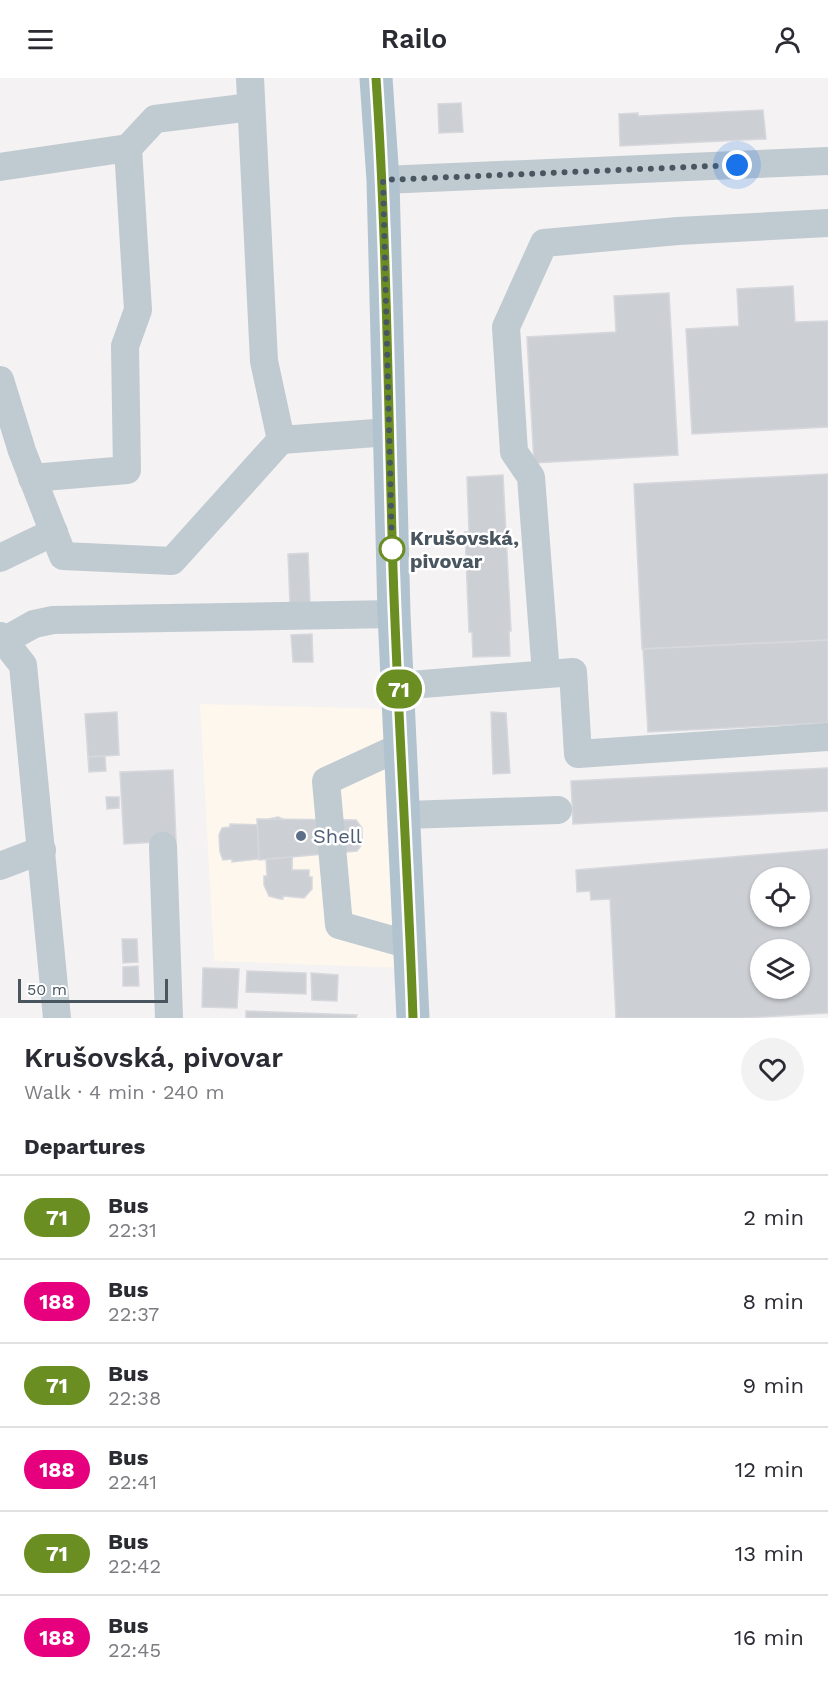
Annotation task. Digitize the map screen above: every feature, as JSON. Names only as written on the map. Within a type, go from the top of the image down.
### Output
[{"type":"main road","points":[[376,78],[383,180],[394,614],[406,815],[413,1018]]},
{"type":"street","points":[[250,78],[264,361],[281,440]]},
{"type":"street","points":[[0,167],[128,148],[156,119],[251,107]]},
{"type":"street","points":[[32,478],[127,470],[125,346],[138,310],[128,148]]},
{"type":"street","points":[[383,180],[828,161]]},
{"type":"street","points":[[546,674],[531,477],[514,452],[506,327],[544,243],[678,231],[828,223]]},
{"type":"street","points":[[0,380],[32,478],[63,556],[172,561],[281,440],[388,432]]},
{"type":"street","points":[[0,558],[54,532]]},
{"type":"street","points":[[57,1018],[23,665],[1,640],[34,624],[53,620],[394,614]]},
{"type":"street","points":[[398,686],[573,672],[578,754],[828,737]]},
{"type":"street","points":[[402,746],[326,781],[339,926],[410,945]]},
{"type":"street","points":[[406,815],[558,810]]},
{"type":"street","points":[[163,846],[170,1018]]},
{"type":"street","points":[[0,866],[42,850]]},
{"type":"shaded area","points":[[200,704],[393,709],[406,968],[214,961]]},
{"type":"building","points":[[461,103],[463,132],[439,133],[438,104]]},
{"type":"building","points":[[763,110],[766,139],[620,146],[619,114],[638,113],[638,116]]},
{"type":"building","points":[[793,286],[795,322],[828,321],[828,427],[692,434],[686,329],[739,326],[737,289]]},
{"type":"building","points":[[669,293],[678,455],[534,463],[527,337],[616,332],[614,296]]},
{"type":"building","points":[[828,474],[828,640],[642,649],[634,484]]},
{"type":"building","points":[[503,475],[511,631],[509,631],[510,656],[473,657],[472,632],[469,632],[465,532],[469,532],[467,477]]},
{"type":"building","points":[[308,553],[310,603],[290,603],[288,554]]},
{"type":"building","points":[[312,634],[313,662],[293,662],[291,635]]},
{"type":"building","points":[[828,640],[828,723],[648,732],[643,649]]},
{"type":"building","points":[[117,712],[119,755],[88,757],[85,714]]},
{"type":"building","points":[[491,712],[506,713],[510,773],[493,774]]},
{"type":"building","points":[[105,756],[106,771],[89,772],[88,757]]},
{"type":"building","points":[[828,768],[828,811],[573,824],[571,781]]},
{"type":"building","points":[[173,770],[176,841],[124,844],[120,772]]},
{"type":"building","points":[[106,797],[119,797],[119,808],[107,809]]},
{"type":"building","points":[[278,817],[293,824],[292,870],[309,870],[309,877],[312,877],[312,889],[304,898],[283,896],[283,899],[280,899],[269,896],[264,885],[264,876],[267,876],[266,858],[232,862],[232,859],[223,860],[220,852],[219,835],[222,828],[230,827],[230,824],[264,825],[269,819]]},
{"type":"building","points":[[257,819],[356,820],[362,828],[362,844],[357,851],[259,860]]},
{"type":"building","points":[[828,849],[828,1013],[744,1018],[616,1018],[610,899],[591,900],[590,891],[577,892],[576,870]]},
{"type":"building","points":[[122,939],[137,939],[138,962],[123,963]]},
{"type":"building","points":[[138,966],[139,986],[123,986],[123,967]]},
{"type":"building","points":[[203,968],[239,969],[237,1008],[202,1007]]},
{"type":"building","points":[[247,971],[306,973],[306,994],[246,992]]},
{"type":"building","points":[[311,973],[338,975],[337,1001],[312,1000]]},
{"type":"building","points":[[246,1011],[357,1015],[356,1018],[246,1018]]},
{"type":"bus line","name":"71","points":[[376,78],[383,180],[394,614],[406,817],[413,1018]]},
{"type":"place","name":"Krušovská, pivovar","points":[[392,549]]},
{"type":"place","name":"Shell","points":[[301,836]]},
{"type":"route","points":[[392,549],[392,551],[383,180],[737,165]]}]
